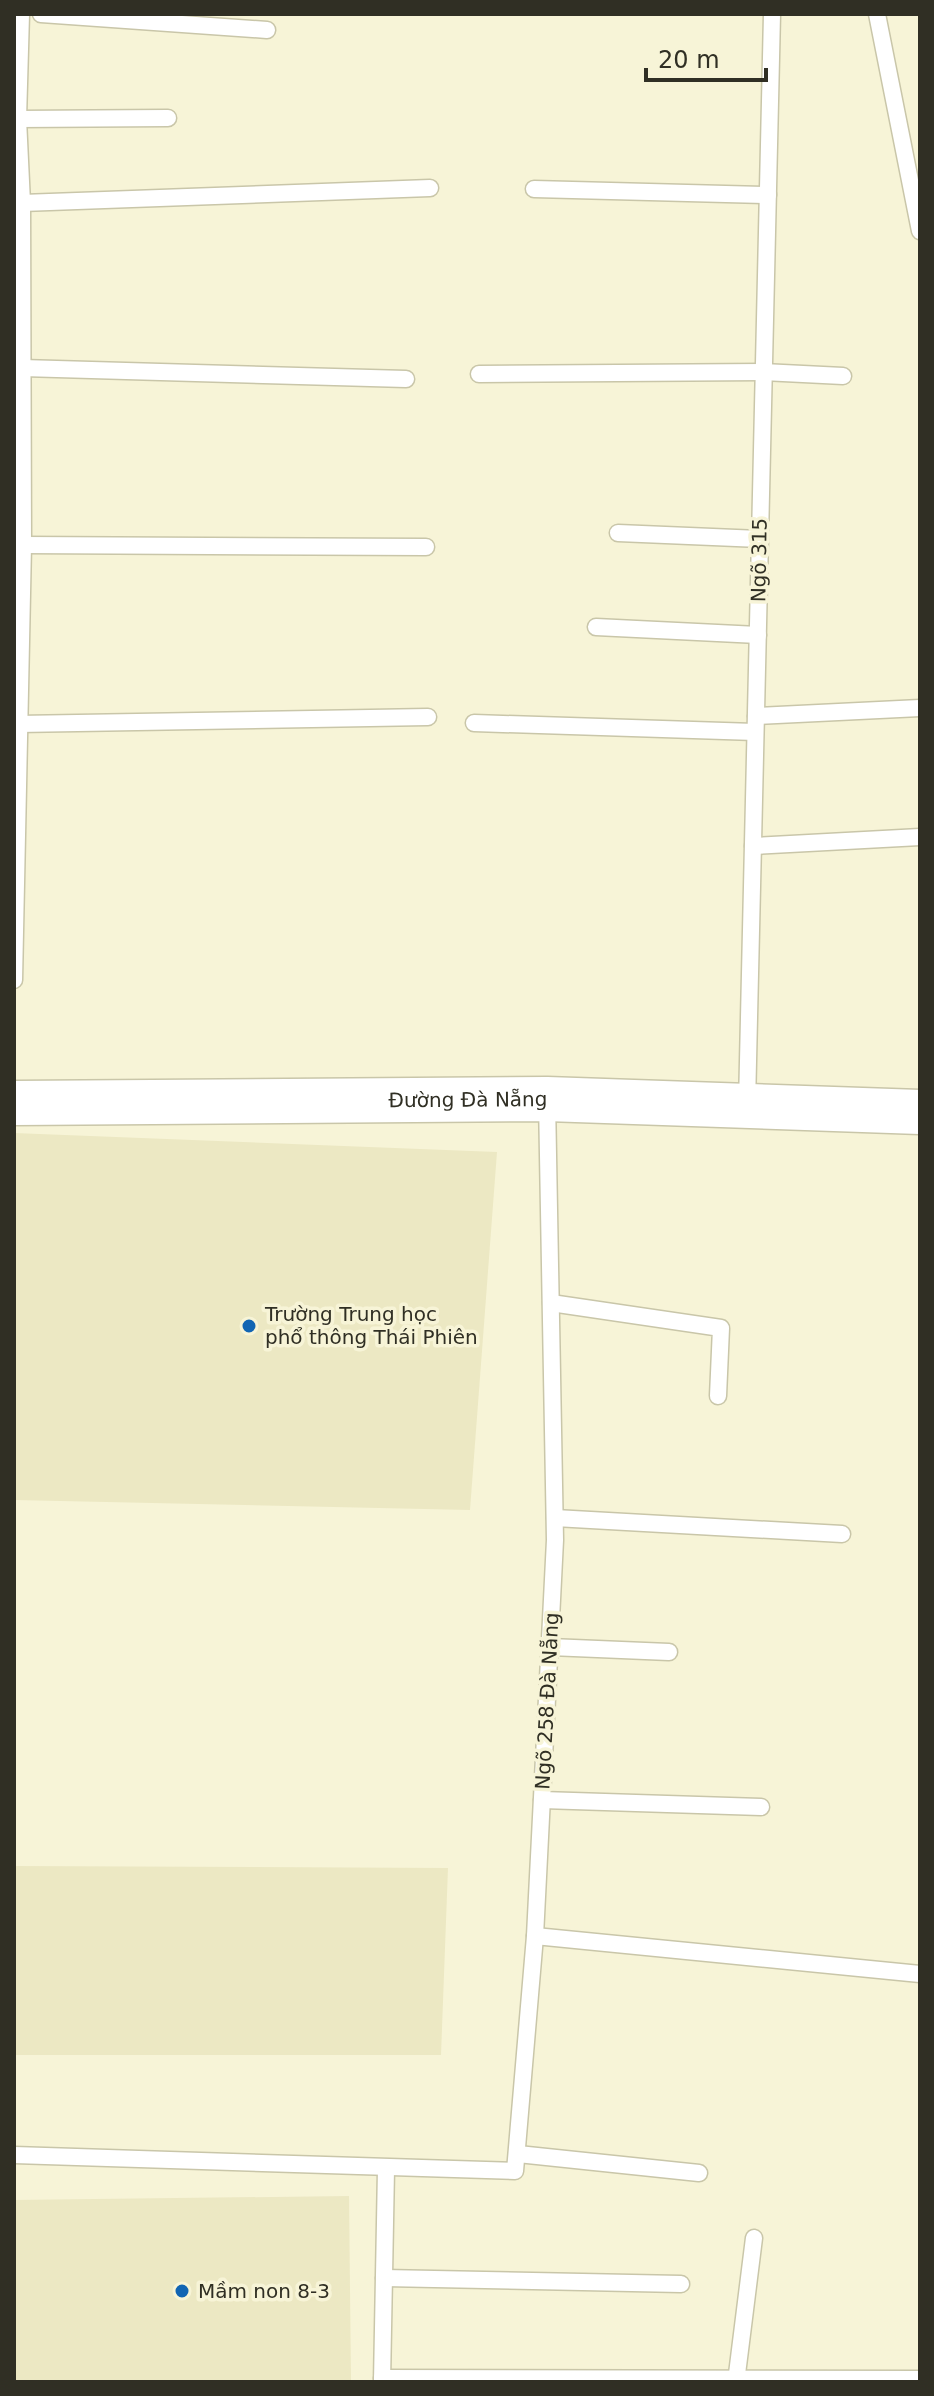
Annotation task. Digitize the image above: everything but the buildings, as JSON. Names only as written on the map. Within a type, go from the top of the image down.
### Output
[{"type":"main road","name":"Đường Đà Nẵng","points":[[14,1103],[547,1099],[920,1112]]},
{"type":"lane","points":[[14,980],[16,695],[23,545],[19,448],[22,368],[18,224],[22,203],[18,119],[21,14]]},
{"type":"lane","points":[[41,14],[267,30]]},
{"type":"lane","name":"Ngõ 315","points":[[747,1106],[772,14]]},
{"type":"lane","points":[[877,14],[920,231]]},
{"type":"lane","points":[[18,119],[168,118]]},
{"type":"lane","points":[[22,203],[430,188]]},
{"type":"lane","points":[[534,189],[768,195]]},
{"type":"lane","points":[[22,368],[406,379]]},
{"type":"lane","points":[[479,374],[763,372],[843,376]]},
{"type":"lane","points":[[618,533],[760,539]]},
{"type":"lane","points":[[23,545],[426,547]]},
{"type":"lane","points":[[596,627],[758,635]]},
{"type":"lane","points":[[474,723],[756,724],[920,708]]},
{"type":"lane","points":[[18,724],[428,717]]},
{"type":"lane","points":[[753,846],[920,837]]},
{"type":"lane","name":"Ngõ 258 Đà Nẵng","points":[[518,2154],[535,1936],[555,1518],[547,1099]]},
{"type":"lane","points":[[551,1303],[721,1328],[718,1396]]},
{"type":"lane","points":[[555,1518],[842,1534]]},
{"type":"lane","points":[[550,1647],[669,1652]]},
{"type":"lane","points":[[542,1800],[761,1807]]},
{"type":"lane","points":[[535,1936],[920,1974]]},
{"type":"lane","points":[[14,2155],[515,2171],[518,2154],[699,2173]]},
{"type":"lane","points":[[386,2169],[382,2380],[920,2379]]},
{"type":"lane","points":[[737,2380],[754,2238]]},
{"type":"lane","points":[[384,2278],[681,2284]]},
{"type":"shaded area","name":"Trường Trung học phổ thông Thái Phiên","points":[[14,1133],[497,1152],[470,1510],[14,1500]]},
{"type":"shaded area","points":[[14,1866],[448,1868],[441,2055],[14,2055]]},
{"type":"shaded area","name":"Mầm non 8-3","points":[[349,2196],[351,2382],[14,2382],[14,2200]]},
{"type":"place","name":"Trường Trung học phổ thông Thái Phiên","points":[[249,1326]]},
{"type":"place","name":"Mầm non 8-3","points":[[182,2291]]}]
